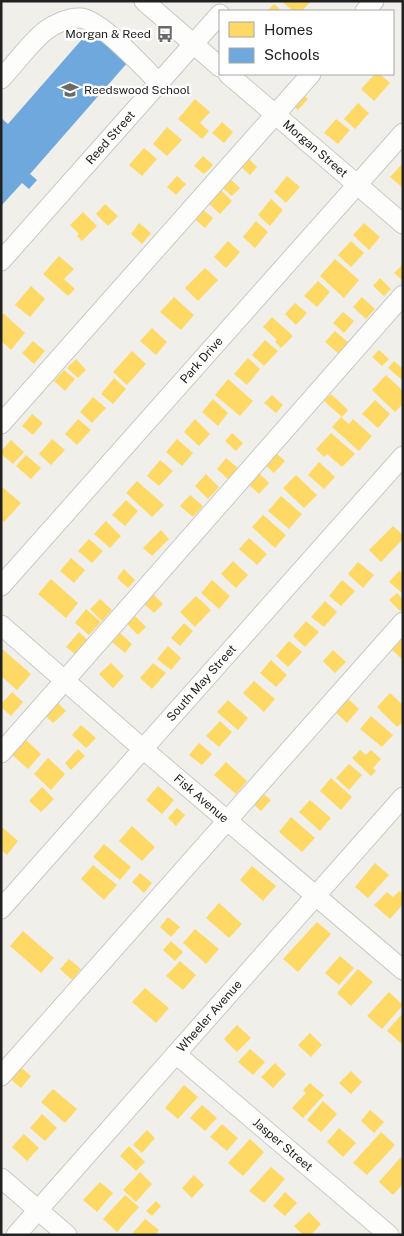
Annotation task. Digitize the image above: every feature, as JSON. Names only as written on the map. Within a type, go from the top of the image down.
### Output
[{"type":"street","points":[[144,1],[219,66]]},
{"type":"street","name":"Reed Street","points":[[1,261],[219,15]]},
{"type":"street","points":[[1,78],[45,31],[60,22],[79,18],[91,21],[104,30],[159,83]]},
{"type":"street","name":"Morgan Street","points":[[229,75],[403,224]]},
{"type":"street","points":[[1,424],[310,75]]},
{"type":"street","name":"Park Drive","points":[[1,586],[403,132]]},
{"type":"street","points":[[1,753],[403,295]]},
{"type":"street","name":"South May Street","points":[[1,909],[403,456]]},
{"type":"street","points":[[1,1076],[403,622]]},
{"type":"street","name":"Fisk Avenue","points":[[1,625],[143,749],[403,970]]},
{"type":"street","name":"Wheeler Avenue","points":[[16,1235],[403,797]]},
{"type":"street","name":"Jasper Street","points":[[176,1054],[389,1235]]},
{"type":"street","points":[[1,1178],[68,1235]]},
{"type":"building: Homes","points":[[281,1],[311,1],[303,10],[292,10]]},
{"type":"building: Homes","points":[[274,4],[281,10],[268,10]]},
{"type":"building: Homes","points":[[374,75],[381,75],[390,83],[374,101],[361,89]]},
{"type":"building: Homes","points":[[301,92],[308,99],[298,110],[291,103]]},
{"type":"building: Homes","points":[[195,99],[210,112],[200,123],[209,131],[202,139],[178,119]]},
{"type":"building: Homes","points":[[358,103],[369,113],[355,129],[344,119]]},
{"type":"building: Homes","points":[[336,119],[350,130],[338,144],[324,133]]},
{"type":"building: Homes","points":[[222,122],[233,132],[224,143],[212,133]]},
{"type":"building: Homes","points":[[167,127],[182,140],[167,156],[153,144]]},
{"type":"building: Homes","points":[[144,148],[157,159],[142,176],[129,165]]},
{"type":"building: Homes","points":[[203,156],[213,165],[204,174],[194,166]]},
{"type":"building: Homes","points":[[246,156],[257,167],[250,175],[238,164]]},
{"type":"building: Homes","points":[[403,163],[403,188],[390,177]]},
{"type":"building: Homes","points":[[177,176],[186,184],[176,195],[167,187]]},
{"type":"building: Homes","points":[[287,176],[300,187],[286,203],[274,192]]},
{"type":"building: Homes","points":[[228,177],[240,188],[232,196],[220,186]]},
{"type":"building: Homes","points":[[219,188],[232,201],[220,214],[207,202]]},
{"type":"building: Homes","points":[[271,199],[283,210],[270,226],[258,215]]},
{"type":"building: Homes","points":[[105,204],[118,216],[108,226],[96,214]]},
{"type":"building: Homes","points":[[200,207],[213,218],[205,228],[192,217]]},
{"type":"building: Homes","points":[[83,212],[97,226],[82,241],[77,236],[79,234],[70,225]]},
{"type":"building: Homes","points":[[256,221],[268,232],[255,248],[243,237]]},
{"type":"building: Homes","points":[[139,223],[151,233],[142,244],[131,234]]},
{"type":"building: Homes","points":[[364,223],[380,237],[369,250],[353,235]]},
{"type":"building: Homes","points":[[228,241],[240,252],[226,268],[214,257]]},
{"type":"building: Homes","points":[[351,241],[364,253],[351,267],[338,255]]},
{"type":"building: Homes","points":[[59,256],[74,269],[64,279],[75,289],[68,296],[43,274]]},
{"type":"building: Homes","points":[[335,259],[359,280],[344,298],[320,276]]},
{"type":"building: Homes","points":[[403,264],[403,281],[394,273]]},
{"type":"building: Homes","points":[[205,268],[218,280],[198,301],[185,288]]},
{"type":"building: Homes","points":[[380,278],[391,289],[384,296],[373,286]]},
{"type":"building: Homes","points":[[318,281],[330,292],[317,307],[304,296]]},
{"type":"building: Homes","points":[[31,286],[45,299],[30,317],[15,305]]},
{"type":"building: Homes","points":[[174,297],[194,315],[181,330],[160,312]]},
{"type":"building: Homes","points":[[362,297],[375,309],[366,319],[353,307]]},
{"type":"building: Homes","points":[[295,303],[307,313],[296,325],[285,314]]},
{"type":"building: Homes","points":[[343,312],[354,321],[344,333],[333,323]]},
{"type":"building: Homes","points":[[3,313],[25,333],[11,350],[1,341],[1,316]]},
{"type":"building: Homes","points":[[272,317],[293,336],[281,348],[275,342],[277,340],[263,327]]},
{"type":"building: Homes","points":[[152,328],[167,342],[156,355],[140,341]]},
{"type":"building: Homes","points":[[335,331],[349,343],[339,354],[325,342]]},
{"type":"building: Homes","points":[[265,340],[278,351],[264,366],[252,355]]},
{"type":"building: Homes","points":[[33,341],[45,351],[34,364],[22,353]]},
{"type":"building: Homes","points":[[379,350],[389,359],[382,366],[372,357]]},
{"type":"building: Homes","points":[[132,351],[146,364],[127,385],[113,372]]},
{"type":"building: Homes","points":[[248,358],[260,369],[247,385],[234,374]]},
{"type":"building: Homes","points":[[76,359],[86,370],[78,378],[67,368]]},
{"type":"building: Homes","points":[[394,361],[403,367],[403,381],[388,368]]},
{"type":"building: Homes","points":[[64,370],[75,379],[65,391],[54,381]]},
{"type":"building: Homes","points":[[386,375],[403,391],[403,404],[395,412],[372,390]]},
{"type":"building: Homes","points":[[114,378],[126,389],[113,404],[101,394]]},
{"type":"building: Homes","points":[[228,379],[253,401],[240,416],[215,395]]},
{"type":"building: Homes","points":[[331,394],[348,410],[342,417],[324,401]]},
{"type":"building: Homes","points":[[272,395],[283,405],[276,413],[264,403]]},
{"type":"building: Homes","points":[[93,397],[106,408],[92,423],[80,412]]},
{"type":"building: Homes","points":[[213,399],[228,413],[218,426],[202,412]]},
{"type":"building: Homes","points":[[375,400],[390,414],[378,428],[362,414]]},
{"type":"building: Homes","points":[[32,414],[43,423],[33,435],[22,426]]},
{"type":"building: Homes","points":[[341,417],[349,424],[353,419],[372,436],[359,451],[332,427]]},
{"type":"building: Homes","points":[[78,419],[91,430],[77,445],[65,434]]},
{"type":"building: Homes","points":[[195,419],[210,434],[199,446],[184,432]]},
{"type":"building: Homes","points":[[232,433],[243,443],[236,451],[225,441]]},
{"type":"building: Homes","points":[[331,433],[355,454],[342,467],[327,454],[324,457],[316,449]]},
{"type":"building: Homes","points":[[52,439],[65,450],[51,465],[39,454]]},
{"type":"building: Homes","points":[[177,439],[193,453],[182,466],[166,452]]},
{"type":"building: Homes","points":[[11,440],[24,452],[13,464],[1,454],[1,451]]},
{"type":"building: Homes","points":[[274,451],[285,461],[274,473],[263,463]]},
{"type":"building: Homes","points":[[26,455],[41,468],[31,479],[16,466]]},
{"type":"building: Homes","points":[[226,458],[239,469],[229,480],[217,469]]},
{"type":"building: Homes","points":[[160,460],[173,471],[159,486],[147,476]]},
{"type":"building: Homes","points":[[319,462],[335,477],[324,489],[308,475]]},
{"type":"building: Homes","points":[[258,472],[269,483],[259,494],[248,484]]},
{"type":"building: Homes","points":[[206,474],[219,487],[208,499],[195,486]]},
{"type":"building: Homes","points":[[296,475],[317,495],[304,508],[283,488]]},
{"type":"building: Homes","points":[[137,481],[164,505],[152,517],[126,493]]},
{"type":"building: Homes","points":[[1,486],[21,503],[4,522],[1,520]]},
{"type":"building: Homes","points":[[190,495],[203,506],[193,517],[180,506]]},
{"type":"building: Homes","points":[[281,496],[302,514],[289,529],[268,511]]},
{"type":"building: Homes","points":[[126,500],[138,511],[125,526],[112,515]]},
{"type":"building: Homes","points":[[263,515],[286,535],[275,548],[252,527]]},
{"type":"building: Homes","points":[[106,521],[121,536],[110,548],[94,534]]},
{"type":"building: Homes","points":[[393,526],[403,535],[403,539],[381,562],[369,550]]},
{"type":"building: Homes","points":[[161,530],[169,539],[152,556],[143,548]]},
{"type":"building: Homes","points":[[249,538],[267,554],[257,565],[239,549]]},
{"type":"building: Homes","points":[[89,539],[103,551],[92,563],[78,551]]},
{"type":"building: Homes","points":[[71,558],[85,570],[74,583],[60,571]]},
{"type":"building: Homes","points":[[233,561],[248,575],[236,588],[221,574]]},
{"type":"building: Homes","points":[[358,562],[374,575],[363,588],[348,574]]},
{"type":"building: Homes","points":[[124,569],[135,580],[128,588],[117,578]]},
{"type":"building: Homes","points":[[399,571],[403,574],[403,590],[401,592],[389,582]]},
{"type":"building: Homes","points":[[51,579],[78,603],[66,618],[38,594]]},
{"type":"building: Homes","points":[[212,580],[230,596],[219,609],[201,593]]},
{"type":"building: Homes","points":[[342,580],[355,591],[341,606],[329,596]]},
{"type":"building: Homes","points":[[152,593],[163,604],[154,613],[143,603]]},
{"type":"building: Homes","points":[[397,593],[403,599],[403,608],[400,611],[389,600]]},
{"type":"building: Homes","points":[[196,596],[211,610],[195,627],[180,612]]},
{"type":"building: Homes","points":[[100,599],[112,610],[102,621],[90,609]]},
{"type":"building: Homes","points":[[325,601],[337,612],[324,627],[311,617]]},
{"type":"building: Homes","points":[[86,609],[101,622],[89,635],[75,623]]},
{"type":"building: Homes","points":[[135,616],[146,627],[138,635],[127,624]]},
{"type":"building: Homes","points":[[306,621],[319,632],[305,647],[293,636]]},
{"type":"building: Homes","points":[[184,623],[193,631],[180,646],[171,638]]},
{"type":"building: Homes","points":[[79,632],[88,640],[76,655],[66,647]]},
{"type":"building: Homes","points":[[120,633],[132,644],[125,653],[112,642]]},
{"type":"building: Homes","points":[[403,636],[403,660],[391,649]]},
{"type":"building: Homes","points":[[289,641],[302,652],[288,667],[276,656]]},
{"type":"building: Homes","points":[[168,646],[181,658],[171,670],[157,659]]},
{"type":"building: Homes","points":[[1,648],[31,674],[17,690],[1,676]]},
{"type":"building: Homes","points":[[333,650],[346,662],[335,673],[323,661]]},
{"type":"building: Homes","points":[[271,660],[287,675],[276,687],[260,673]]},
{"type":"building: Homes","points":[[111,663],[124,676],[113,688],[99,674]]},
{"type":"building: Homes","points":[[153,663],[166,673],[152,689],[140,678]]},
{"type":"building: Homes","points":[[254,681],[275,699],[264,712],[243,693]]},
{"type":"building: Homes","points":[[12,692],[23,702],[11,716],[1,707],[1,704]]},
{"type":"building: Homes","points":[[390,693],[403,705],[403,722],[397,727],[377,707]]},
{"type":"building: Homes","points":[[347,698],[359,709],[347,723],[335,712]]},
{"type":"building: Homes","points":[[54,699],[66,711],[53,723],[41,712]]},
{"type":"building: Homes","points":[[228,700],[248,718],[238,730],[217,712]]},
{"type":"building: Homes","points":[[371,716],[393,735],[382,747],[360,729]]},
{"type":"building: Homes","points":[[220,721],[232,732],[219,747],[206,736]]},
{"type":"building: Homes","points":[[81,725],[96,738],[86,748],[72,735]]},
{"type":"building: Homes","points":[[25,739],[41,754],[28,769],[11,754]]},
{"type":"building: Homes","points":[[199,743],[212,754],[202,765],[189,755]]},
{"type":"building: Homes","points":[[78,749],[85,756],[71,770],[65,763]]},
{"type":"building: Homes","points":[[360,750],[366,755],[371,750],[381,759],[373,768],[376,771],[371,776],[352,758]]},
{"type":"building: Homes","points":[[48,758],[65,774],[51,790],[34,774]]},
{"type":"building: Homes","points":[[226,762],[247,781],[236,794],[214,775]]},
{"type":"building: Homes","points":[[349,764],[362,775],[349,790],[336,778]]},
{"type":"building: Homes","points":[[331,778],[352,797],[341,810],[320,791]]},
{"type":"building: Homes","points":[[158,786],[174,800],[162,814],[146,800]]},
{"type":"building: Homes","points":[[42,787],[54,799],[41,812],[29,801]]},
{"type":"building: Homes","points":[[260,791],[271,800],[261,811],[251,802]]},
{"type":"building: Homes","points":[[310,800],[331,818],[320,831],[299,812]]},
{"type":"building: Homes","points":[[177,808],[185,815],[176,826],[168,818]]},
{"type":"building: Homes","points":[[291,817],[315,838],[302,852],[279,832]]},
{"type":"building: Homes","points":[[132,826],[155,847],[142,861],[119,841]]},
{"type":"building: Homes","points":[[3,828],[18,841],[7,855],[1,850],[1,830]]},
{"type":"building: Homes","points":[[104,844],[131,867],[120,880],[93,857]]},
{"type":"building: Homes","points":[[375,863],[389,875],[368,898],[355,887]]},
{"type":"building: Homes","points":[[93,865],[117,885],[104,900],[81,879]]},
{"type":"building: Homes","points":[[252,866],[276,886],[263,901],[240,880]]},
{"type":"building: Homes","points":[[140,873],[152,883],[144,893],[132,882]]},
{"type":"building: Homes","points":[[399,891],[403,894],[403,904],[390,919],[374,905],[387,892],[393,897]]},
{"type":"building: Homes","points":[[219,903],[242,924],[229,938],[206,918]]},
{"type":"building: Homes","points":[[168,917],[180,927],[171,937],[160,927]]},
{"type":"building: Homes","points":[[317,922],[331,934],[298,972],[283,959]]},
{"type":"building: Homes","points":[[195,929],[219,949],[206,964],[183,943]]},
{"type":"building: Homes","points":[[23,931],[54,958],[41,973],[10,946]]},
{"type":"building: Homes","points":[[171,941],[183,952],[175,961],[163,950]]},
{"type":"building: Homes","points":[[340,956],[354,968],[339,985],[325,973]]},
{"type":"building: Homes","points":[[69,959],[81,969],[72,980],[60,969]]},
{"type":"building: Homes","points":[[180,961],[196,975],[183,990],[166,976]]},
{"type":"building: Homes","points":[[358,969],[373,982],[351,1006],[337,993]]},
{"type":"building: Homes","points":[[145,988],[169,1008],[156,1023],[132,1002]]},
{"type":"building: Homes","points":[[389,992],[403,1005],[382,1029],[367,1016]]},
{"type":"building: Homes","points":[[401,1015],[403,1017],[403,1045],[387,1031]]},
{"type":"building: Homes","points":[[237,1025],[251,1038],[237,1052],[224,1039]]},
{"type":"building: Homes","points":[[310,1033],[322,1045],[311,1057],[298,1045]]},
{"type":"building: Homes","points":[[250,1049],[265,1062],[253,1075],[238,1062]]},
{"type":"building: Homes","points":[[275,1063],[286,1074],[273,1088],[261,1077]]},
{"type":"building: Homes","points":[[18,1065],[31,1076],[21,1088],[8,1077]]},
{"type":"building: Homes","points":[[351,1071],[362,1082],[351,1094],[339,1083]]},
{"type":"building: Homes","points":[[310,1083],[324,1095],[303,1118],[292,1108],[306,1093],[303,1090]]},
{"type":"building: Homes","points":[[184,1085],[198,1097],[178,1119],[165,1108]]},
{"type":"building: Homes","points":[[53,1089],[77,1109],[65,1123],[41,1102]]},
{"type":"building: Homes","points":[[323,1101],[337,1114],[321,1132],[307,1120]]},
{"type":"building: Homes","points":[[202,1105],[217,1118],[205,1131],[190,1118]]},
{"type":"building: Homes","points":[[370,1110],[384,1122],[374,1133],[361,1121]]},
{"type":"building: Homes","points":[[42,1114],[57,1128],[45,1141],[30,1128]]},
{"type":"building: Homes","points":[[222,1124],[238,1138],[227,1151],[210,1137]]},
{"type":"building: Homes","points":[[339,1128],[356,1143],[343,1157],[327,1142]]},
{"type":"building: Homes","points":[[147,1130],[155,1138],[142,1153],[133,1145]]},
{"type":"building: Homes","points":[[381,1132],[395,1145],[367,1175],[353,1163]]},
{"type":"building: Homes","points":[[24,1134],[39,1148],[27,1161],[12,1147]]},
{"type":"building: Homes","points":[[250,1139],[264,1152],[243,1176],[228,1163]]},
{"type":"building: Homes","points":[[129,1146],[145,1162],[136,1171],[120,1156]]},
{"type":"building: Homes","points":[[400,1158],[403,1160],[403,1184],[393,1195],[379,1182]]},
{"type":"building: Homes","points":[[271,1167],[285,1179],[264,1203],[249,1191]]},
{"type":"building: Homes","points":[[140,1172],[152,1184],[136,1202],[123,1190]]},
{"type":"building: Homes","points":[[194,1175],[204,1185],[192,1198],[182,1188]]},
{"type":"building: Homes","points":[[100,1182],[113,1193],[97,1212],[83,1200]]},
{"type":"building: Homes","points":[[285,1192],[297,1203],[285,1216],[273,1206]]},
{"type":"building: Homes","points":[[125,1195],[139,1207],[117,1232],[103,1219]]},
{"type":"building: Homes","points":[[156,1201],[161,1206],[152,1216],[146,1211]]},
{"type":"building: Homes","points":[[309,1212],[321,1224],[311,1235],[303,1235],[294,1226]]},
{"type":"building: Homes","points":[[145,1219],[159,1230],[155,1235],[131,1235]]},
{"type":"building: Schools","name":"Reedswood School","points":[[91,29],[128,62],[30,174],[37,180],[29,189],[22,183],[1,206],[1,118],[8,124]]},
{"type":"place","name":"Morgan & Reed","points":[[165,34]]},
{"type":"place","name":"Reedswood School","points":[[70,90]]}]
